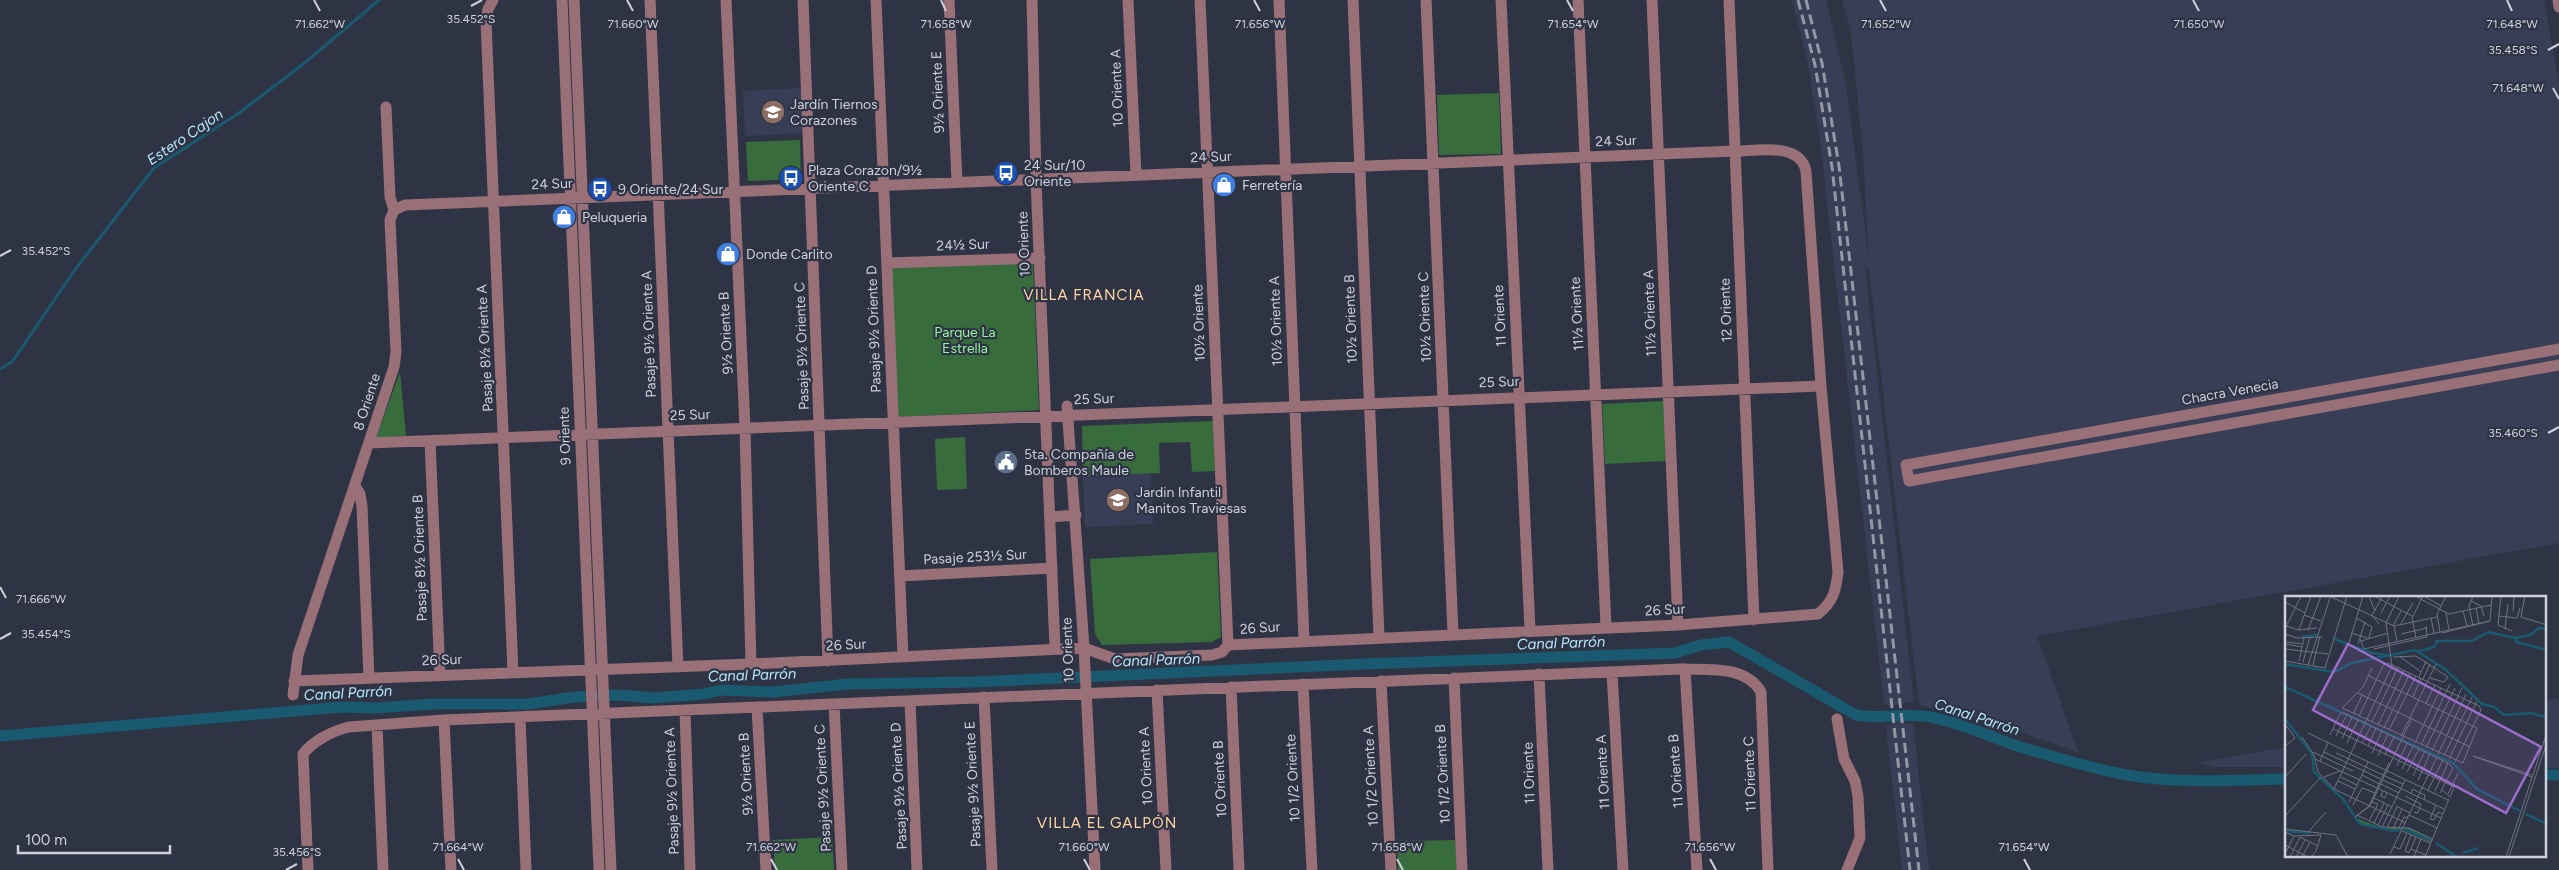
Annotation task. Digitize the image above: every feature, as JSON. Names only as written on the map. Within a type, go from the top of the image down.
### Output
[{"type":"street","name":"Pasaje 8½ Oriente A","points":[[493,0],[488,9],[486,22],[513,672]]},
{"type":"street","name":"9 Oriente","points":[[562,0],[580,434],[596,670]]},
{"type":"street","name":"9 Oriente","points":[[574,0],[593,434],[596,685],[611,870]]},
{"type":"street","name":"Pasaje 9½ Oriente A","points":[[650,0],[678,666]]},
{"type":"street","name":"9½ Oriente B","points":[[726,0],[745,428],[751,664]]},
{"type":"street","name":"Pasaje 9½ Oriente C","points":[[803,0],[828,661]]},
{"type":"street","name":"Pasaje 9½ Oriente D","points":[[876,0],[903,657]]},
{"type":"street","name":"9½ Oriente E","points":[[949,0],[957,182]]},
{"type":"street","name":"10 Oriente","points":[[1032,0],[1036,179],[1056,649]]},
{"type":"street","name":"10 Oriente A","points":[[1128,0],[1136,175]]},
{"type":"street","name":"10½ Oriente","points":[[1200,0],[1228,645]]},
{"type":"street","name":"10½ Oriente A","points":[[1279,0],[1304,640]]},
{"type":"street","name":"10½ Oriente B","points":[[1353,0],[1379,636]]},
{"type":"street","name":"10½ Oriente C","points":[[1426,0],[1453,633]]},
{"type":"street","name":"11 Oriente","points":[[1501,0],[1530,630]]},
{"type":"street","name":"11½ Oriente","points":[[1578,0],[1606,627]]},
{"type":"street","name":"11½ Oriente A","points":[[1652,0],[1678,624]]},
{"type":"street","name":"12 Oriente","points":[[1729,0],[1754,620]]},
{"type":"street","points":[[2558,0],[2559,7]]},
{"type":"street","name":"8 Oriente","points":[[293,695],[298,655],[395,360],[390,220],[394,210],[390,197],[386,107]]},
{"type":"street","name":"24 Sur","points":[[394,210],[405,205],[1658,154],[1782,151],[1801,158],[1804,164],[1821,386]]},
{"type":"street","name":"24½ Sur","points":[[887,263],[1040,258]]},
{"type":"street","name":"Chacra Venecia","points":[[2057,454],[1909,481],[1906,465],[2559,349]]},
{"type":"street","points":[[2523,356],[2532,369]]},
{"type":"street","points":[[2055,438],[2057,454],[2559,365]]},
{"type":"street","points":[[2394,378],[2397,393]]},
{"type":"street","name":"25 Sur","points":[[369,443],[1046,416],[1067,410],[1218,409],[1821,386]]},
{"type":"street","name":"26 Sur","points":[[294,681],[828,661],[1084,648],[1115,659],[1212,655],[1222,652],[1228,645],[1379,636],[1678,624],[1818,614],[1830,604],[1836,589],[1838,572],[1821,386]]},
{"type":"street","points":[[2292,396],[2294,412]]},
{"type":"street","name":"10 Oriente","points":[[1067,410],[1076,515],[1095,870]]},
{"type":"street","name":"Pasaje 8½ Oriente B","points":[[430,440],[440,675]]},
{"type":"street","points":[[354,486],[360,494],[362,506],[369,678]]},
{"type":"street","points":[[1050,516],[1076,515]]},
{"type":"street","name":"Pasaje 253½ Sur","points":[[900,576],[1052,568]]},
{"type":"street","points":[[308,870],[303,754],[309,746],[340,729],[444,720],[598,711],[685,710],[984,698],[1085,688],[1157,690],[1685,669]]},
{"type":"street","name":"11 Oriente C","points":[[1685,669],[1738,673],[1753,680],[1762,698],[1768,870]]},
{"type":"street","name":"11 Oriente B","points":[[1685,669],[1698,870]]},
{"type":"street","name":"11 Oriente A","points":[[1612,672],[1623,870]]},
{"type":"street","name":"11 Oriente","points":[[1540,674],[1548,870]]},
{"type":"street","name":"10 1/2 Oriente B","points":[[1454,678],[1462,870]]},
{"type":"street","name":"10 1/2 Oriente A","points":[[1381,680],[1391,870]]},
{"type":"street","name":"10 1/2 Oriente","points":[[1303,684],[1312,870]]},
{"type":"street","name":"10 Oriente B","points":[[1231,687],[1239,870]]},
{"type":"street","name":"10 Oriente A","points":[[1157,690],[1166,870]]},
{"type":"street","name":"Pasaje 9½ Oriente E","points":[[984,698],[992,870]]},
{"type":"street","name":"Pasaje 9½ Oriente D","points":[[910,701],[918,870]]},
{"type":"street","name":"Pasaje 9½ Oriente C","points":[[834,704],[842,870]]},
{"type":"street","name":"9½ Oriente B","points":[[757,707],[766,870]]},
{"type":"street","name":"Pasaje 9½ Oriente A","points":[[685,710],[690,870]]},
{"type":"street","name":"9 Oriente","points":[[598,711],[599,870]]},
{"type":"street","points":[[520,717],[526,870]]},
{"type":"street","points":[[1837,719],[1844,759],[1855,781],[1858,796],[1860,838],[1847,870]]},
{"type":"street","points":[[444,720],[451,870]]},
{"type":"street","points":[[377,725],[383,870]]},
{"type":"shaded area","points":[[1792,0],[1826,0],[1846,85],[1869,260],[1863,153],[1851,32],[1842,0],[2544,0],[2559,83],[2559,543],[2037,636],[2078,752],[2004,727],[1919,705],[1869,269],[1865,269],[1914,701],[1889,707],[1884,703],[1820,141],[1808,64]]},
{"type":"shaded area","name":"Jardín Tiernos Corazones","points":[[801,88],[804,133],[745,136],[743,91]]},
{"type":"shaded area","name":"Jardin Infantil Manitos Traviesas","points":[[1151,473],[1153,524],[1085,527],[1083,476]]},
{"type":"shaded area","points":[[2559,698],[2559,768],[2546,768],[2546,701]]},
{"type":"shaded area","points":[[1899,722],[1913,724],[1929,870],[1902,870],[1886,727]]},
{"type":"shaded area","points":[[2285,747],[2285,767],[2216,767],[2196,763]]},
{"type":"green space","points":[[1499,93],[1501,154],[1439,155],[1437,95]]},
{"type":"green space","points":[[800,140],[801,179],[748,181],[746,142]]},
{"type":"green space","name":"Parque La Estrella","points":[[1033,261],[1039,410],[897,417],[891,270],[894,267]]},
{"type":"green space","points":[[400,372],[406,436],[376,438]]},
{"type":"green space","points":[[1664,401],[1666,461],[1605,464],[1602,404]]},
{"type":"green space","points":[[1213,421],[1215,471],[1192,472],[1190,442],[1159,443],[1160,473],[1083,476],[1082,426]]},
{"type":"green space","points":[[965,437],[967,489],[937,490],[935,439]]},
{"type":"green space","points":[[1217,552],[1221,637],[1211,642],[1102,645],[1095,634],[1090,559]]},
{"type":"green space","points":[[832,837],[834,870],[775,870],[773,840]]},
{"type":"green space","points":[[1456,840],[1457,870],[1398,870],[1397,841]]},
{"type":"waterway","name":"Estero Cajon","points":[[0,369],[12,362],[74,271],[154,168],[239,113],[307,61],[379,0]]},
{"type":"waterway","name":"Canal Parrón","points":[[0,736],[342,707],[375,708],[433,704],[528,704],[574,697],[621,695],[652,698],[704,694],[721,690],[773,692],[848,684],[974,682],[1364,664],[1675,653],[1701,645],[1729,642],[1856,715],[1931,717],[1964,726],[2017,746],[2086,766],[2146,778],[2227,781],[2285,779]]},
{"type":"waterway","name":"Canal Parrón","points":[[2546,775],[2559,775]]},
{"type":"railway","points":[[1798,0],[1815,65],[1832,167],[1910,870]]},
{"type":"railway","points":[[1806,0],[1822,63],[1839,166],[1919,870]]},
{"type":"place","name":"Jardín Tiernos Corazones","points":[[773,112]]},
{"type":"place","name":"24 Sur/10 Oriente","points":[[1006,173]]},
{"type":"place","name":"Plaza Corazon/9½ Oriente C","points":[[791,178]]},
{"type":"place","name":"Ferretería","points":[[1224,185]]},
{"type":"place","name":"9 Oriente/24 Sur","points":[[600,189]]},
{"type":"place","name":"Peluqueria","points":[[564,217]]},
{"type":"place","name":"Donde Carlito","points":[[728,254]]},
{"type":"place","name":"5ta. Compañía de Bomberos Maule","points":[[1006,462]]},
{"type":"place","name":"Jardin Infantil Manitos Traviesas","points":[[1118,500]]},
{"type":"district","name":"VILLA FRANCIA","points":[[1084,295]]},
{"type":"district","name":"VILLA EL GALPÓN","points":[[1107,823]]}]
